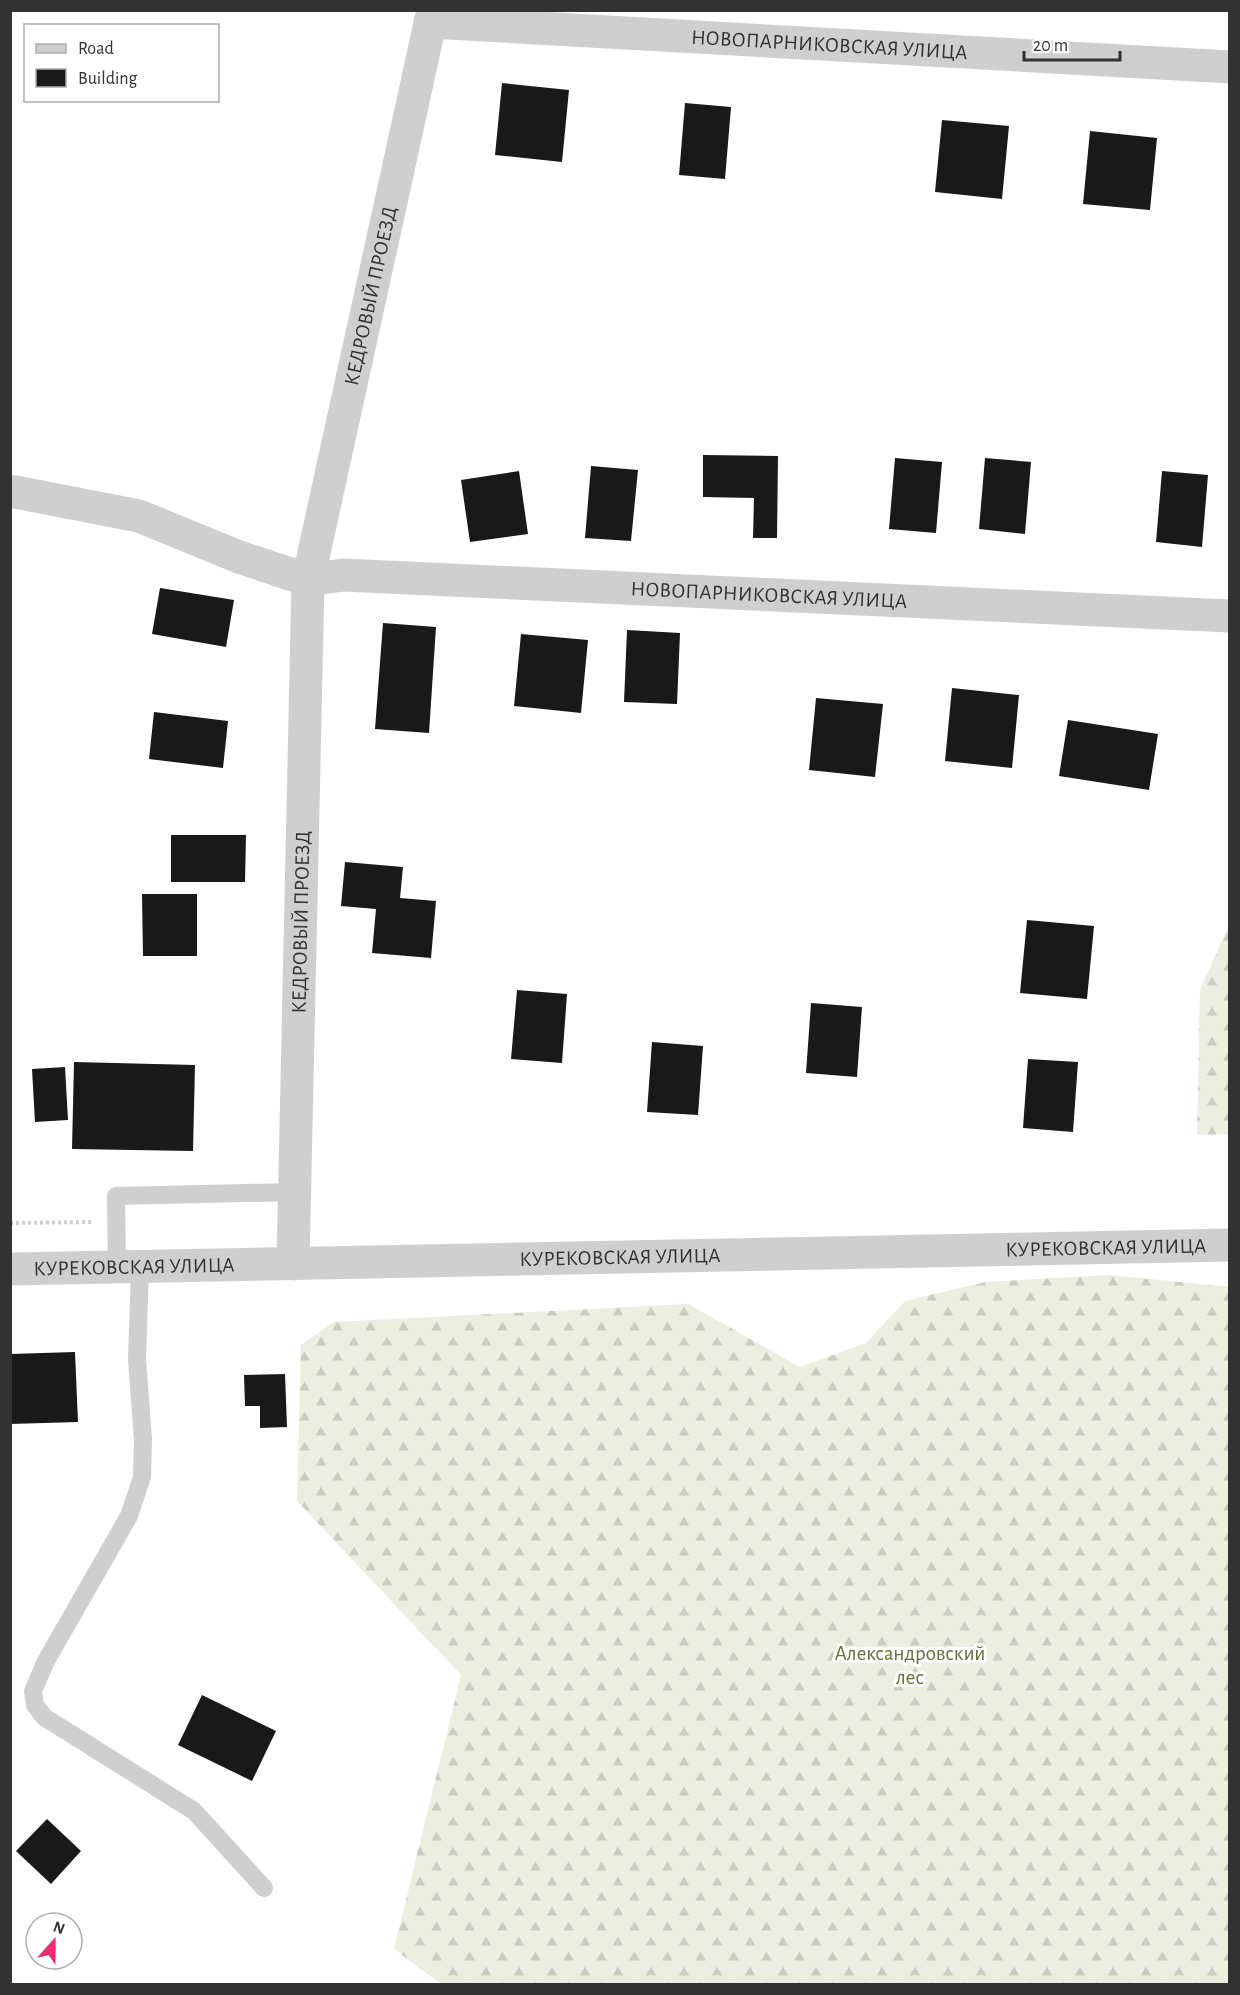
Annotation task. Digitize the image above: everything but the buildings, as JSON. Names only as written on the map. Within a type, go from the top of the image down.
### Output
[{"type":"street","name":"НОВОПАРНИКОВСКАЯ УЛИЦА","points":[[432,16],[1230,67]]},
{"type":"street","name":"КЕДРОВЫЙ ПРОЕЗД","points":[[293,1264],[308,580],[432,16]]},
{"type":"street","points":[[10,491],[139,516],[239,556],[308,580]]},
{"type":"street","name":"НОВОПАРНИКОВСКАЯ УЛИЦА","points":[[308,580],[343,575],[1230,616]]},
{"type":"street","name":"КУРЕКОВСКАЯ УЛИЦА","points":[[10,1269],[1230,1245]]},
{"type":"lane","points":[[264,1888],[194,1811],[44,1717],[35,1705],[33,1691],[46,1661],[129,1516],[142,1477],[143,1439],[129,1268],[116,1196],[294,1192]]},
{"type":"green space","points":[[1229,925],[1229,1134],[1197,1135],[1200,990]]},
{"type":"green space","name":"Александровский лес","points":[[1110,1275],[1229,1287],[1229,1984],[441,1984],[394,1949],[461,1675],[297,1501],[301,1345],[334,1322],[688,1304],[800,1367],[866,1343],[905,1301],[985,1282]]}]
